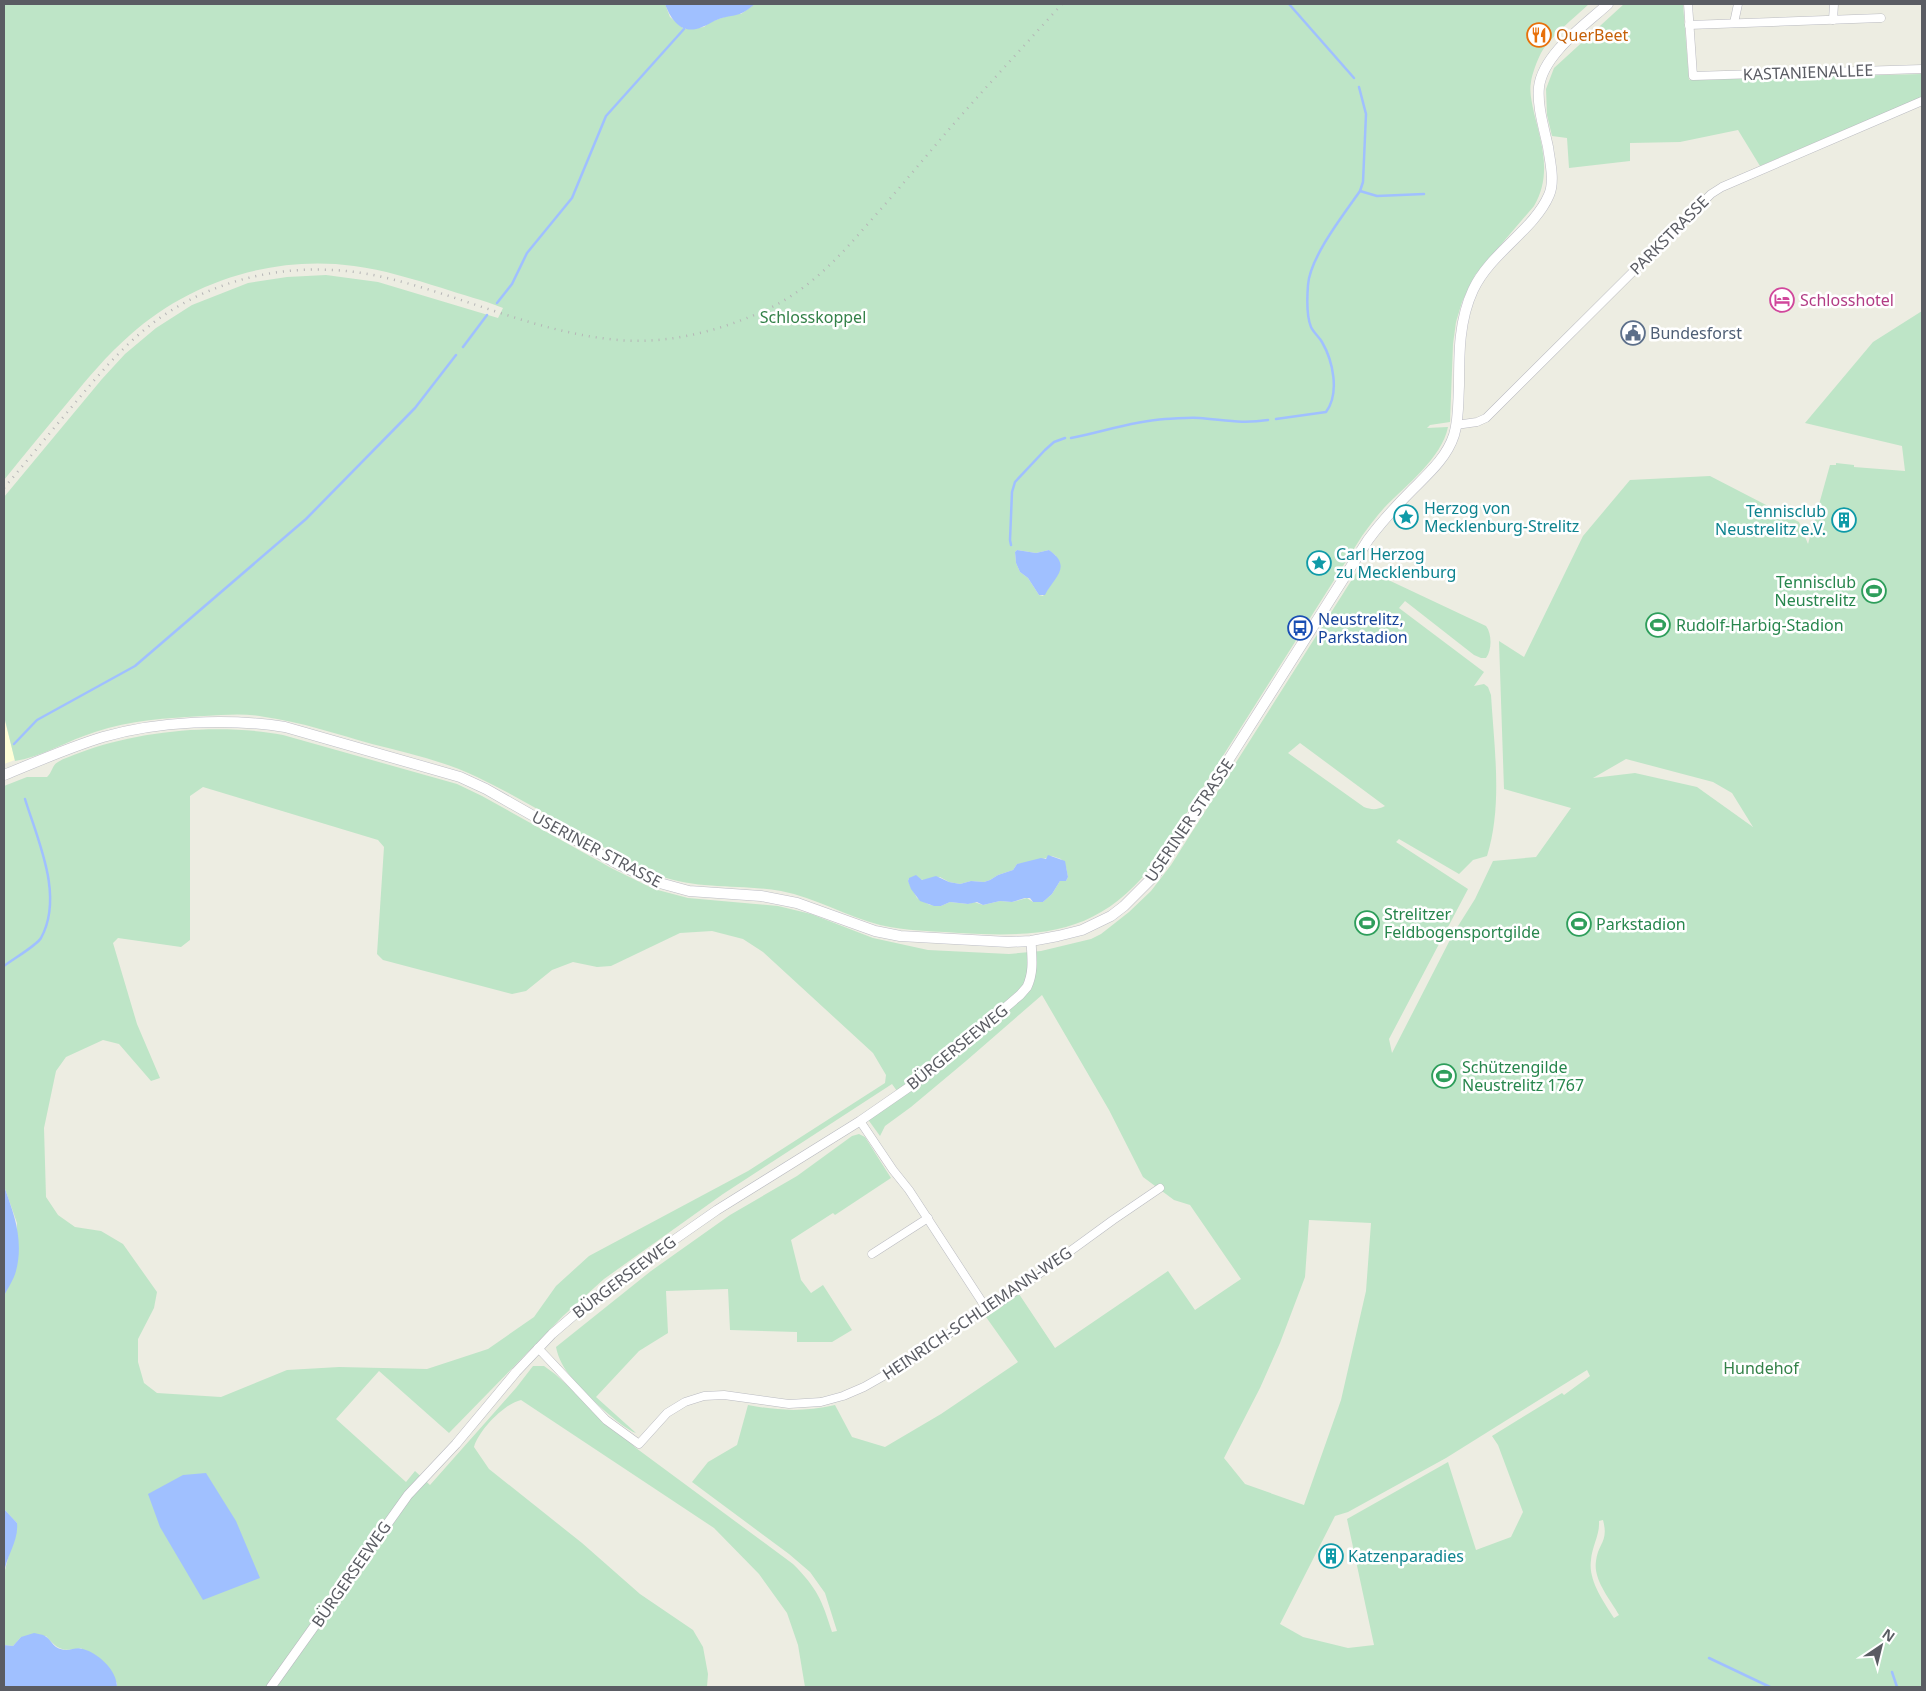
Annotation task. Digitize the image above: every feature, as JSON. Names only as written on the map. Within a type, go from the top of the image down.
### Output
[{"type":"main road","name":"USERINER STRASSE","points":[[4,775],[87,742],[132,730],[188,724],[261,723],[295,730],[460,777],[486,789],[644,877],[689,891],[780,899],[813,907],[875,931],[900,936],[988,942],[1030,941],[1070,933],[1097,923],[1124,906],[1156,874],[1368,540],[1387,515],[1444,455],[1452,440],[1456,425],[1459,346],[1462,323],[1473,290],[1490,264],[1540,210],[1550,194],[1552,174],[1539,98],[1542,76],[1552,58],[1608,4]]},
{"type":"street","points":[[1688,4],[1689,25],[1881,18]]},
{"type":"street","points":[[1734,23],[1738,4]]},
{"type":"street","points":[[1833,20],[1834,4]]},
{"type":"street","name":"KASTANIENALLEE","points":[[1689,25],[1693,76],[1922,69]]},
{"type":"street","name":"PARKSTRASSE","points":[[1456,425],[1477,422],[1486,418],[1711,194],[1722,187],[1922,102]]},
{"type":"street","name":"BÜRGERSEEWEG","points":[[271,1687],[408,1495],[456,1444],[538,1348],[588,1303],[663,1247],[724,1205],[860,1121],[928,1074],[1020,995],[1031,978],[1030,941]]},
{"type":"street","points":[[860,1121],[928,1218],[986,1308]]},
{"type":"street","name":"HEINRICH-SCHLIEMANN-WEG","points":[[538,1348],[606,1420],[639,1444],[667,1413],[685,1402],[699,1397],[724,1395],[779,1404],[826,1401],[848,1394],[891,1372],[924,1352],[986,1308],[999,1303],[1112,1220],[1160,1188]]},
{"type":"street","points":[[872,1254],[928,1218]]},
{"type":"shaded area","points":[[4,717],[15,760],[4,764]]},
{"type":"green space","name":"Schlosskoppel","points":[[4,4],[665,4],[670,17],[684,29],[704,27],[710,22],[733,14],[741,14],[755,4],[1589,4],[1550,40],[1541,53],[1534,71],[1530,86],[1544,160],[1543,183],[1534,206],[1475,275],[1462,302],[1456,322],[1453,344],[1450,422],[1430,425],[1427,428],[1448,427],[1438,450],[1422,471],[1384,508],[1362,536],[1159,857],[1138,882],[1117,902],[1095,916],[1071,925],[1047,931],[1020,934],[910,930],[880,925],[781,891],[705,885],[675,880],[637,866],[508,793],[452,766],[292,722],[257,716],[220,715],[135,722],[85,735],[35,756],[15,761],[4,716],[4,497],[125,354],[156,328],[192,305],[248,283],[287,277],[326,275],[378,282],[498,318],[503,308],[409,278],[354,266],[294,265],[234,276],[179,300],[154,316],[130,335],[91,375],[4,480]],"holes":[[[1017,550],[1036,553],[1049,550],[1056,556],[1049,587],[1043,596],[1039,595],[1028,578],[1020,572],[1016,563],[1015,552]],[[1052,856],[1061,859],[1066,867],[1068,877],[1066,881],[1060,881],[1052,894],[1043,902],[1033,902],[1027,898],[1012,902],[1000,901],[983,905],[974,902],[968,904],[950,902],[941,906],[930,905],[917,898],[908,881],[909,878],[924,880],[940,877],[949,882],[960,884],[971,881],[984,882],[1013,870],[1017,864]]]},
{"type":"green space","points":[[1624,4],[1683,4],[1689,80],[1922,74],[1922,97],[1760,166],[1738,130],[1680,142],[1630,143],[1630,161],[1569,168],[1567,138],[1552,136],[1547,115],[1546,89],[1554,68]]},
{"type":"green space","name":"Hundehof","points":[[1922,311],[1922,1687],[805,1687],[798,1645],[787,1613],[759,1574],[714,1528],[521,1400],[514,1402],[493,1419],[481,1433],[474,1447],[489,1469],[582,1543],[640,1594],[693,1630],[703,1647],[708,1674],[707,1687],[117,1687],[117,1683],[81,1648],[61,1649],[46,1636],[21,1637],[13,1646],[4,1645],[4,1574],[17,1523],[4,1509],[4,1296],[15,1272],[17,1223],[4,1186],[4,786],[27,777],[47,777],[56,763],[63,759],[102,745],[127,739],[153,734],[207,729],[259,731],[283,735],[457,784],[613,869],[654,889],[688,898],[778,906],[811,914],[873,938],[928,950],[1009,954],[1041,951],[1091,939],[1101,934],[1129,912],[1151,891],[1171,865],[1358,570],[1365,569],[1486,626],[1490,642],[1486,658],[1481,658],[1474,655],[1405,601],[1399,608],[1484,672],[1474,686],[1484,684],[1488,687],[1491,695],[1496,796],[1492,837],[1487,856],[1473,860],[1459,874],[1399,839],[1396,842],[1468,889],[1389,1039],[1392,1053],[1453,934],[1475,899],[1493,861],[1536,857],[1571,808],[1504,789],[1499,641],[1524,657],[1583,536],[1630,480],[1710,476],[1799,522],[1808,544],[1830,465],[1836,465],[1836,463],[1854,465],[1854,467],[1905,471],[1902,446],[1805,423],[1873,342]],"holes":[[[1300,743],[1385,806],[1374,809],[1364,807],[1288,753]],[[1626,759],[1713,782],[1732,793],[1753,827],[1697,787],[1635,773],[1593,778]],[[203,787],[378,840],[384,847],[377,954],[383,960],[512,994],[526,991],[552,970],[573,962],[597,967],[611,966],[680,933],[712,931],[743,939],[763,952],[873,1053],[886,1075],[885,1083],[748,1171],[589,1256],[556,1286],[534,1317],[488,1349],[427,1369],[339,1367],[287,1370],[221,1397],[157,1393],[144,1383],[138,1362],[138,1339],[154,1308],[157,1292],[123,1244],[101,1231],[75,1227],[58,1215],[46,1197],[44,1128],[56,1071],[66,1057],[103,1040],[119,1044],[151,1081],[160,1078],[137,1024],[113,943],[118,938],[181,947],[190,940],[190,796]],[[1042,995],[1109,1110],[1143,1177],[1174,1200],[1190,1205],[1241,1279],[1195,1310],[1168,1271],[1055,1348],[1019,1294],[986,1317],[1018,1362],[941,1414],[885,1447],[852,1437],[835,1405],[791,1410],[748,1405],[737,1445],[708,1462],[692,1482],[789,1554],[810,1572],[825,1593],[837,1631],[832,1632],[818,1595],[808,1580],[793,1564],[636,1448],[544,1366],[533,1366],[516,1388],[430,1485],[415,1471],[406,1482],[336,1419],[379,1371],[449,1433],[563,1316],[604,1279],[723,1194],[892,1084],[897,1091],[864,1114],[880,1136],[885,1126],[911,1107]],[[1309,1220],[1371,1223],[1366,1291],[1341,1400],[1304,1505],[1245,1484],[1224,1458],[1260,1388],[1280,1343],[1305,1277]],[[1587,1370],[1590,1376],[1564,1395],[1562,1393],[1492,1436],[1498,1445],[1523,1512],[1511,1537],[1476,1550],[1448,1462],[1347,1519],[1374,1645],[1348,1648],[1303,1637],[1280,1624],[1335,1516],[1348,1512],[1446,1458]],[[1603,1520],[1605,1533],[1597,1555],[1597,1575],[1619,1615],[1614,1618],[1597,1590],[1592,1575],[1592,1555],[1599,1521]]]},
{"type":"green space","points":[[859,1134],[865,1137],[891,1178],[835,1215],[833,1213],[791,1240],[801,1280],[811,1293],[823,1285],[852,1330],[832,1342],[797,1342],[797,1332],[730,1330],[728,1289],[666,1291],[668,1333],[639,1351],[596,1397],[636,1433],[612,1417],[569,1375],[558,1355],[556,1347],[651,1271],[730,1215],[797,1176],[852,1136]]},
{"type":"water","points":[[665,4],[755,4],[740,14],[719,19],[695,29],[689,29],[683,28],[674,21]]},
{"type":"water","points":[[1017,550],[1036,553],[1049,550],[1060,562],[1061,567],[1057,577],[1045,595],[1039,595],[1028,578],[1020,572],[1016,563],[1015,552]]},
{"type":"water","points":[[1048,855],[1065,861],[1068,877],[1066,881],[1060,881],[1052,894],[1043,902],[1033,902],[1030,898],[1025,898],[1012,902],[1000,901],[983,905],[977,902],[968,904],[950,902],[941,906],[934,906],[920,901],[911,889],[908,881],[909,878],[916,875],[922,880],[936,876],[949,882],[960,884],[971,881],[984,882],[1013,870],[1017,864],[1041,858],[1046,859]]},
{"type":"water","points":[[4,1186],[17,1227],[19,1249],[15,1274],[4,1296]]},
{"type":"water","points":[[206,1473],[236,1521],[260,1578],[203,1600],[160,1527],[148,1494],[183,1475]]},
{"type":"water","points":[[4,1509],[17,1523],[17,1530],[4,1574]]},
{"type":"water","points":[[34,1633],[45,1636],[60,1649],[80,1648],[95,1654],[106,1663],[114,1674],[117,1687],[4,1687],[4,1645],[13,1646],[21,1637]]},
{"type":"waterway","points":[[1289,4],[1354,78]]},
{"type":"waterway","points":[[497,303],[512,284],[527,253],[572,198],[606,116],[684,29]]},
{"type":"waterway","points":[[1276,419],[1326,412],[1333,396],[1332,367],[1322,342],[1309,322],[1307,306],[1308,285],[1310,274],[1321,249],[1360,191],[1363,182],[1366,114],[1359,87]]},
{"type":"waterway","points":[[1360,191],[1377,196],[1424,194]]},
{"type":"waterway","points":[[463,347],[487,315]]},
{"type":"waterway","points":[[14,744],[37,720],[135,666],[306,519],[415,408],[456,355]]},
{"type":"waterway","points":[[1071,438],[1153,420],[1195,418],[1241,422],[1268,420]]},
{"type":"waterway","points":[[1011,545],[1012,492],[1015,482],[1054,442],[1065,438]]},
{"type":"waterway","points":[[4,966],[29,949],[41,938],[47,922],[50,904],[49,887],[42,850],[25,799]]},
{"type":"waterway","points":[[1709,1658],[1770,1687]]},
{"type":"waterway","points":[[1892,1672],[1897,1687]]},
{"type":"railway","points":[[4,488],[105,368],[143,331],[172,310],[195,297],[246,279],[298,270],[352,272],[378,276],[407,283],[550,328],[629,341],[669,339],[709,331],[766,310],[798,292],[837,258],[974,101],[1062,4]]},
{"type":"place","name":"QuerBeet","points":[[1539,35]]},
{"type":"place","name":"Schlosshotel","points":[[1782,300]]},
{"type":"place","name":"Bundesforst","points":[[1633,333]]},
{"type":"place","name":"Herzog von Mecklenburg-Strelitz","points":[[1406,517]]},
{"type":"place","name":"Tennisclub Neustrelitz e.V.","points":[[1844,520]]},
{"type":"place","name":"Carl Herzog zu Mecklenburg","points":[[1319,563]]},
{"type":"place","name":"Tennisclub Neustrelitz","points":[[1874,591]]},
{"type":"place","name":"Rudolf-Harbig-Stadion","points":[[1658,625]]},
{"type":"place","name":"Neustrelitz, Parkstadion","points":[[1300,628]]},
{"type":"place","name":"Strelitzer Feldbogensportgilde","points":[[1367,923]]},
{"type":"place","name":"Parkstadion","points":[[1579,924]]},
{"type":"place","name":"Schützengilde Neustrelitz 1767","points":[[1444,1076]]},
{"type":"place","name":"Katzenparadies","points":[[1331,1556]]}]
